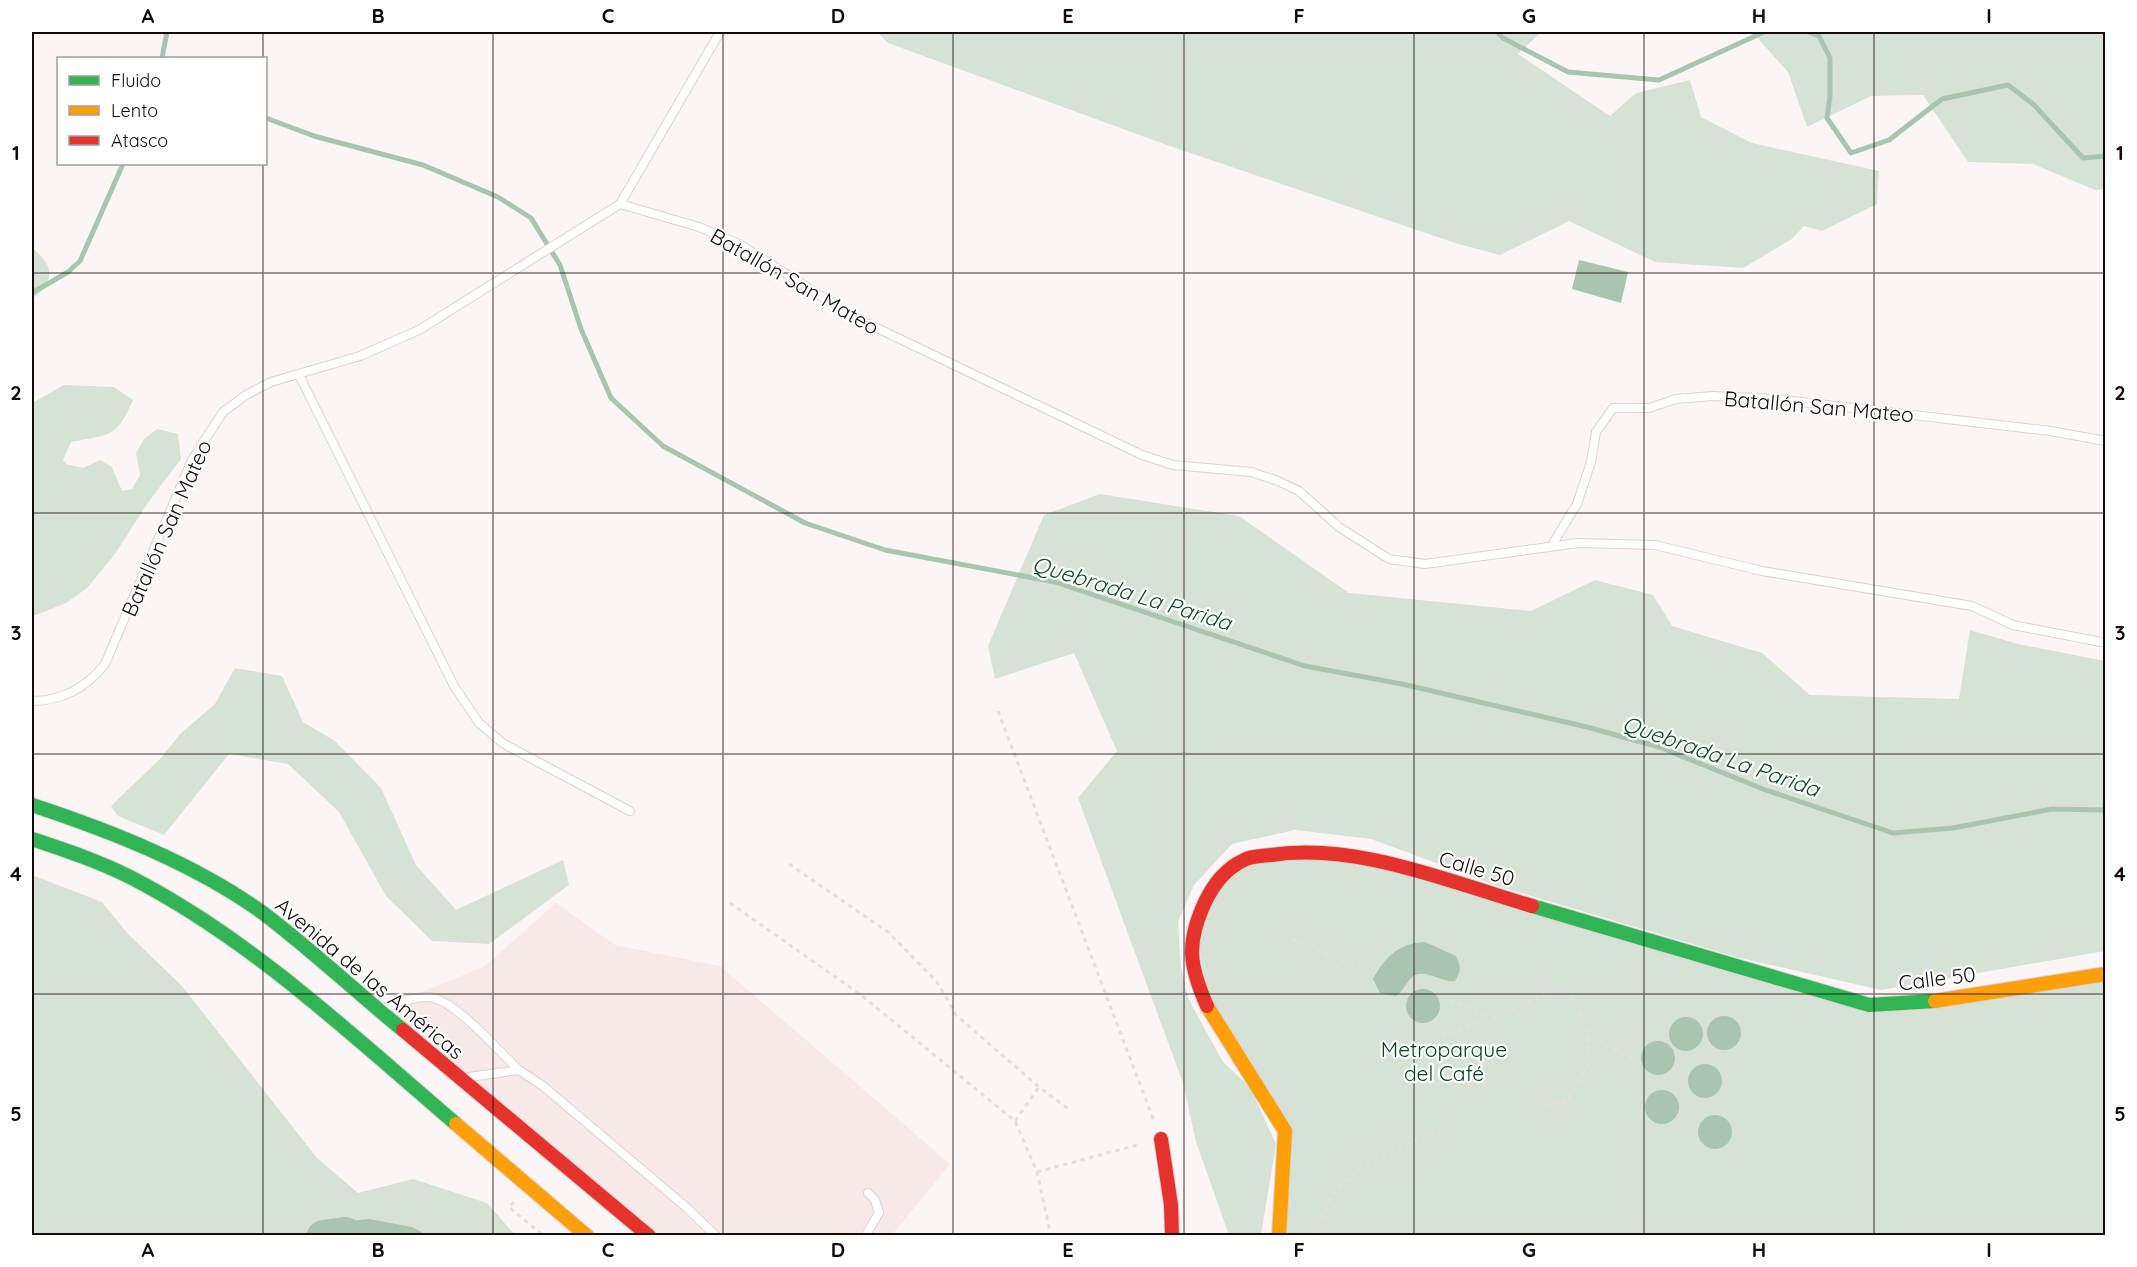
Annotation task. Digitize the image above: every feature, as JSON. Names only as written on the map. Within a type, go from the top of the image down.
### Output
[{"type":"main road","name":"Avenida de las Américas","points":[[32,805],[128,839],[210,880],[262,913],[458,1079],[649,1236]]},
{"type":"main road","points":[[32,839],[68,849],[142,884],[240,943],[586,1236]]},
{"type":"main road","name":"Calle 50","points":[[1280,1236],[1285,1131],[1211,1016],[1195,979],[1190,950],[1195,924],[1215,881],[1245,859],[1290,852],[1361,856],[1869,1005],[1915,1004],[2106,974]]},
{"type":"main road","points":[[1161,1139],[1171,1204],[1172,1236]]},
{"type":"lane","points":[[620,204],[720,32]]},
{"type":"lane","name":"Batallón San Mateo","points":[[32,701],[70,694],[90,681],[105,664],[192,460],[223,412],[258,388],[360,356],[419,330],[620,204],[699,227],[739,244],[854,317],[1142,455],[1189,468],[1251,472],[1289,485],[1339,527],[1389,559],[1425,564],[1551,545],[1603,542],[1664,547],[1762,571],[1972,606],[2013,626],[2106,643]]},
{"type":"lane","points":[[299,375],[454,686],[479,723],[504,744],[630,811]]},
{"type":"lane","name":"Batallón San Mateo","points":[[1551,545],[1577,504],[1591,462],[1596,432],[1613,408],[1648,408],[1676,399],[1712,396],[1776,399],[2050,431],[2106,441]]},
{"type":"lane","points":[[378,1010],[412,998],[431,997],[448,1004],[519,1070],[552,1094],[686,1207],[716,1236]]},
{"type":"lane","points":[[458,1079],[519,1070]]},
{"type":"lane","points":[[864,1236],[879,1213],[875,1200],[868,1193]]},
{"type":"path","points":[[998,711],[1161,1139],[1037,1172]]},
{"type":"path","points":[[789,864],[888,932],[937,982],[956,1015],[1039,1087],[1070,1110]]},
{"type":"path","points":[[730,903],[861,995],[1015,1121],[1037,1172],[1051,1236]]},
{"type":"path","points":[[1292,939],[1361,969]]},
{"type":"path","points":[[1437,1024],[1444,1035],[1494,1018],[1564,985],[1586,1025],[1590,1061],[1567,1102],[1540,1105]]},
{"type":"path","points":[[1444,998],[1494,1018]]},
{"type":"path","points":[[1588,1038],[1635,1060]]},
{"type":"path","points":[[1015,1121],[1039,1087]]},
{"type":"path","points":[[1316,1236],[1332,1194],[1362,1166],[1453,1123]]},
{"type":"path","points":[[522,1209],[514,1202],[509,1207],[544,1236]]},
{"type":"shaded area","points":[[1579,260],[1628,272],[1621,303],[1572,289]]},
{"type":"shaded area","points":[[556,903],[615,945],[720,966],[950,1164],[892,1235],[649,1235],[378,1010],[485,966]]},
{"type":"shaded area","points":[[1425,942],[1456,956],[1460,969],[1455,981],[1427,974],[1417,974],[1396,996],[1380,993],[1373,979],[1388,958],[1400,948]]},
{"type":"shaded area","points":[[1423,989],[1435,994],[1440,1006],[1435,1018],[1423,1023],[1411,1018],[1406,1006],[1411,994]]},
{"type":"shaded area","points":[[1724,1016],[1736,1021],[1741,1033],[1736,1045],[1724,1050],[1712,1045],[1707,1033],[1712,1021]]},
{"type":"shaded area","points":[[1686,1017],[1698,1022],[1703,1034],[1698,1046],[1686,1051],[1674,1046],[1669,1034],[1674,1022]]},
{"type":"shaded area","points":[[1658,1041],[1670,1046],[1675,1058],[1670,1070],[1658,1075],[1646,1070],[1641,1058],[1646,1046]]},
{"type":"shaded area","points":[[1705,1064],[1717,1069],[1722,1081],[1717,1093],[1705,1098],[1693,1093],[1688,1081],[1693,1069]]},
{"type":"shaded area","points":[[1662,1090],[1674,1095],[1679,1107],[1674,1119],[1662,1124],[1650,1119],[1645,1107],[1650,1095]]},
{"type":"shaded area","points":[[1715,1115],[1727,1120],[1732,1132],[1727,1144],[1715,1149],[1703,1144],[1698,1132],[1703,1120]]},
{"type":"shaded area","points":[[369,1219],[412,1227],[427,1235],[349,1236],[345,1233],[302,1235],[329,1223]]},
{"type":"green space","points":[[877,32],[1541,32],[1518,54],[1610,116],[1636,93],[1690,80],[1701,117],[1752,143],[1879,171],[1877,204],[1822,231],[1804,226],[1792,239],[1743,268],[1655,262],[1569,221],[1500,255],[1455,243],[1164,144],[888,43]]},
{"type":"green space","points":[[1752,32],[2105,32],[2105,189],[2095,190],[2033,164],[1968,162],[1923,95],[1871,96],[1807,127],[1788,72]]},
{"type":"green space","points":[[32,248],[45,261],[49,274],[45,286],[32,299]]},
{"type":"green space","points":[[64,385],[114,387],[133,400],[122,422],[110,433],[71,442],[63,460],[66,464],[83,468],[100,460],[112,467],[122,491],[132,489],[140,475],[136,453],[144,439],[157,429],[178,434],[181,459],[149,501],[115,554],[87,588],[66,603],[32,615],[32,403]]},
{"type":"green space","points":[[1100,494],[1239,516],[1349,593],[1531,611],[1595,580],[1653,595],[1672,626],[1762,653],[1810,695],[1959,699],[1970,630],[2018,644],[2105,661],[2105,951],[1881,990],[1736,957],[1501,887],[1371,839],[1295,830],[1232,844],[1194,885],[1178,922],[1181,967],[1188,998],[1223,1062],[1250,1087],[1276,1144],[1261,1235],[1229,1235],[1196,1142],[1183,1083],[1078,798],[1117,751],[1074,653],[995,679],[988,646],[1044,515]]},
{"type":"green space","points":[[235,668],[282,676],[303,722],[335,741],[381,788],[416,865],[456,910],[563,860],[569,885],[489,944],[432,941],[386,896],[339,812],[288,764],[229,754],[164,835],[118,816],[111,806],[160,759],[181,733],[215,704]]},
{"type":"green space","name":"Metroparque del Café","points":[[1361,856],[1869,1005],[2105,974],[2105,1235],[1279,1235],[1285,1131],[1211,1015],[1195,924],[1245,859]]},
{"type":"green space","points":[[32,875],[102,902],[128,934],[182,986],[317,1158],[358,1193],[413,1179],[487,1203],[515,1235],[345,1233],[340,1236],[32,1235]]},
{"type":"waterway","points":[[162,57],[167,32]]},
{"type":"waterway","points":[[1497,32],[1503,38],[1568,72],[1659,80],[1764,32]]},
{"type":"waterway","points":[[1808,32],[1819,36],[1830,58],[1830,96],[1827,118],[1851,153],[1889,140],[1942,99],[2008,85],[2033,104],[2083,158],[2106,156]]},
{"type":"waterway","name":"Quebrada La Parida","points":[[267,118],[314,136],[423,165],[498,197],[531,218],[560,265],[581,329],[611,398],[663,446],[805,523],[885,550],[1055,582],[1305,666],[1402,684],[1587,727],[1659,747],[1763,789],[1893,833],[1953,828],[2052,809],[2106,810]]},
{"type":"waterway","name":"Quebrada La Parida","points":[[32,293],[68,272],[80,261],[123,165]]},
{"type":"waterway","points":[[323,1236],[345,1233],[347,1236]]},
{"type":"traffic: fast","points":[[32,805],[152,850],[237,895],[281,927],[403,1030]]},
{"type":"traffic: fast","points":[[32,839],[94,861],[130,877],[218,929],[300,991],[456,1124]]},
{"type":"traffic: fast","points":[[1532,906],[1869,1005],[1935,1001]]},
{"type":"traffic: slow","points":[[1935,1001],[2106,974]]},
{"type":"traffic: slow","points":[[1207,1006],[1285,1131],[1279,1236]]},
{"type":"traffic: slow","points":[[456,1124],[587,1236]]},
{"type":"traffic: jam","points":[[1207,1006],[1193,966],[1195,930],[1205,902],[1216,883],[1231,868],[1250,858],[1303,852],[1369,859],[1436,876],[1532,906]]},
{"type":"traffic: jam","points":[[403,1030],[649,1236]]},
{"type":"traffic: jam","points":[[1161,1139],[1171,1205],[1172,1236]]}]
